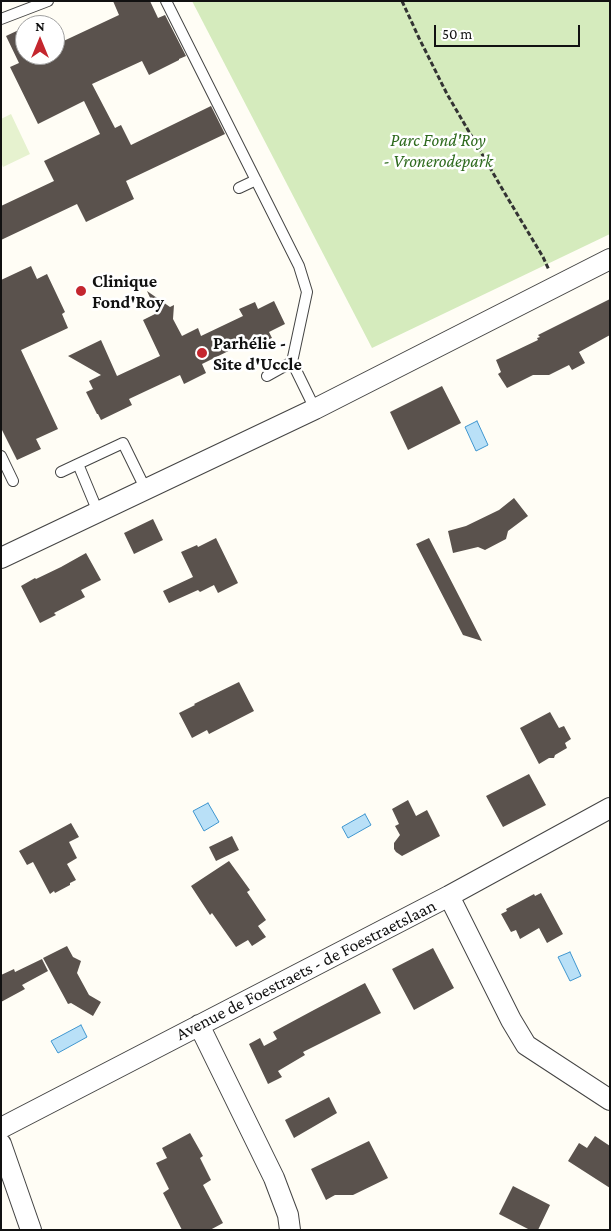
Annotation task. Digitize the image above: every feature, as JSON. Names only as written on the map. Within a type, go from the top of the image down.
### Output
[{"type":"street","points":[[1,558],[315,409],[610,259]]},
{"type":"street","name":"Avenue de Foestraets - de Foestraetslaan","points":[[1,1128],[449,896],[610,808]]},
{"type":"street","points":[[449,896],[511,1020],[526,1045],[610,1100]]},
{"type":"street","points":[[199,1025],[274,1178],[288,1215],[290,1230]]},
{"type":"street","points":[[1,1144],[31,1230]]},
{"type":"lane","points":[[1,19],[48,1]]},
{"type":"lane","points":[[166,1],[299,266],[307,292],[292,362],[315,409]]},
{"type":"lane","points":[[239,188],[256,180]]},
{"type":"lane","points":[[267,376],[292,362]]},
{"type":"lane","points":[[61,472],[127,441],[146,490]]},
{"type":"lane","points":[[1,456],[13,480]]},
{"type":"lane","points":[[78,464],[98,512]]},
{"type":"path","points":[[402,1],[447,94],[549,269]]},
{"type":"green space","name":"Parc Fond'Roy - Vronerodepark","points":[[192,1],[610,1],[610,234],[372,348]]},
{"type":"green space","points":[[11,114],[30,154],[3,167],[1,162],[1,119]]},
{"type":"water","points":[[477,421],[488,445],[476,451],[465,427]]},
{"type":"water","points":[[208,803],[219,822],[204,831],[193,811]]},
{"type":"water","points":[[365,814],[371,825],[348,838],[342,827]]},
{"type":"water","points":[[570,952],[581,976],[570,981],[558,957]]},
{"type":"water","points":[[81,1025],[87,1037],[58,1053],[51,1041]]},
{"type":"building","points":[[113,1],[150,1],[158,18],[165,15],[186,56],[149,75],[142,61],[92,84],[115,128],[121,125],[131,145],[211,106],[225,134],[126,181],[134,199],[86,222],[77,204],[1,240],[1,206],[54,181],[44,161],[100,134],[84,101],[38,124],[10,67],[15,65],[65,65],[65,40],[119,15]]},
{"type":"building","points":[[15,32],[15,55],[6,36]]},
{"type":"building","points":[[31,266],[37,279],[47,274],[65,312],[62,314],[68,328],[21,350],[58,429],[36,439],[41,449],[17,460],[1,428],[1,280]]},
{"type":"building","points":[[147,291],[170,307],[174,305],[173,319],[182,336],[198,328],[201,336],[243,316],[239,309],[255,302],[258,309],[274,301],[285,324],[269,332],[272,338],[264,342],[256,345],[253,339],[202,364],[206,373],[184,384],[180,375],[129,399],[132,405],[101,420],[86,392],[93,389],[89,381],[101,375],[68,356],[101,340],[117,376],[160,356],[143,320],[157,313]]},
{"type":"building","points":[[610,299],[610,335],[579,352],[585,363],[572,370],[569,365],[549,375],[533,375],[507,388],[498,374],[501,372],[496,360],[538,340],[537,338],[540,337],[538,335]]},
{"type":"building","points":[[442,386],[461,423],[408,450],[390,412]]},
{"type":"building","points":[[514,498],[528,516],[508,531],[506,539],[485,550],[478,547],[453,553],[448,531],[466,526],[499,510]]},
{"type":"building","points":[[153,519],[163,540],[134,554],[124,533]]},
{"type":"building","points":[[216,538],[238,583],[218,593],[214,585],[169,603],[163,591],[193,577],[181,552],[197,545],[198,547]]},
{"type":"building","points":[[429,538],[482,641],[463,635],[416,544]]},
{"type":"building","points":[[86,553],[101,580],[81,590],[85,597],[54,613],[56,615],[40,623],[21,586]]},
{"type":"building","points":[[239,682],[254,711],[209,734],[207,730],[192,738],[179,713]]},
{"type":"building","points":[[550,712],[559,728],[564,726],[571,739],[565,743],[567,748],[555,755],[554,758],[549,758],[539,764],[520,728]]},
{"type":"building","points":[[529,774],[546,805],[503,827],[486,796]]},
{"type":"building","points":[[408,800],[416,816],[427,810],[440,836],[402,856],[394,849],[394,843],[400,835],[395,826],[399,824],[392,809]]},
{"type":"building","points":[[71,823],[79,837],[69,842],[77,858],[67,864],[76,880],[70,883],[70,885],[50,894],[33,862],[27,865],[19,851]]},
{"type":"building","points":[[232,836],[239,850],[216,861],[209,847]]},
{"type":"building","points":[[229,861],[250,890],[247,892],[266,920],[258,926],[266,937],[252,946],[248,940],[236,947],[212,913],[210,915],[191,886]]},
{"type":"building","points":[[541,893],[563,934],[547,943],[539,928],[520,939],[516,930],[511,932],[501,914],[507,911],[506,909],[534,894],[535,896]]},
{"type":"building","points":[[67,946],[73,957],[81,961],[77,973],[89,995],[101,1002],[93,1016],[71,1003],[68,1004],[43,958]]},
{"type":"building","points":[[433,948],[454,988],[414,1010],[392,969]]},
{"type":"building","points":[[42,959],[48,971],[22,985],[25,989],[1,1002],[1,975],[14,969],[15,972]]},
{"type":"building","points":[[365,983],[381,1013],[303,1052],[305,1055],[278,1071],[282,1077],[268,1084],[249,1044],[260,1038],[264,1046],[277,1039],[273,1032]]},
{"type":"building","points":[[329,1097],[337,1113],[294,1138],[285,1120]]},
{"type":"building","points":[[190,1133],[203,1156],[200,1158],[211,1180],[203,1185],[223,1223],[210,1230],[182,1230],[163,1193],[169,1189],[156,1163],[167,1158],[162,1148]]},
{"type":"building","points":[[595,1136],[610,1146],[610,1188],[568,1161],[579,1143],[587,1148]]},
{"type":"building","points":[[369,1141],[388,1178],[353,1195],[335,1195],[326,1200],[311,1169]]},
{"type":"building","points":[[513,1186],[550,1205],[538,1230],[530,1230],[499,1214]]},
{"type":"place","name":"Clinique Fond'Roy","points":[[81,291]]},
{"type":"place","name":"Parhélie - Site d'Uccle","points":[[202,353]]}]
